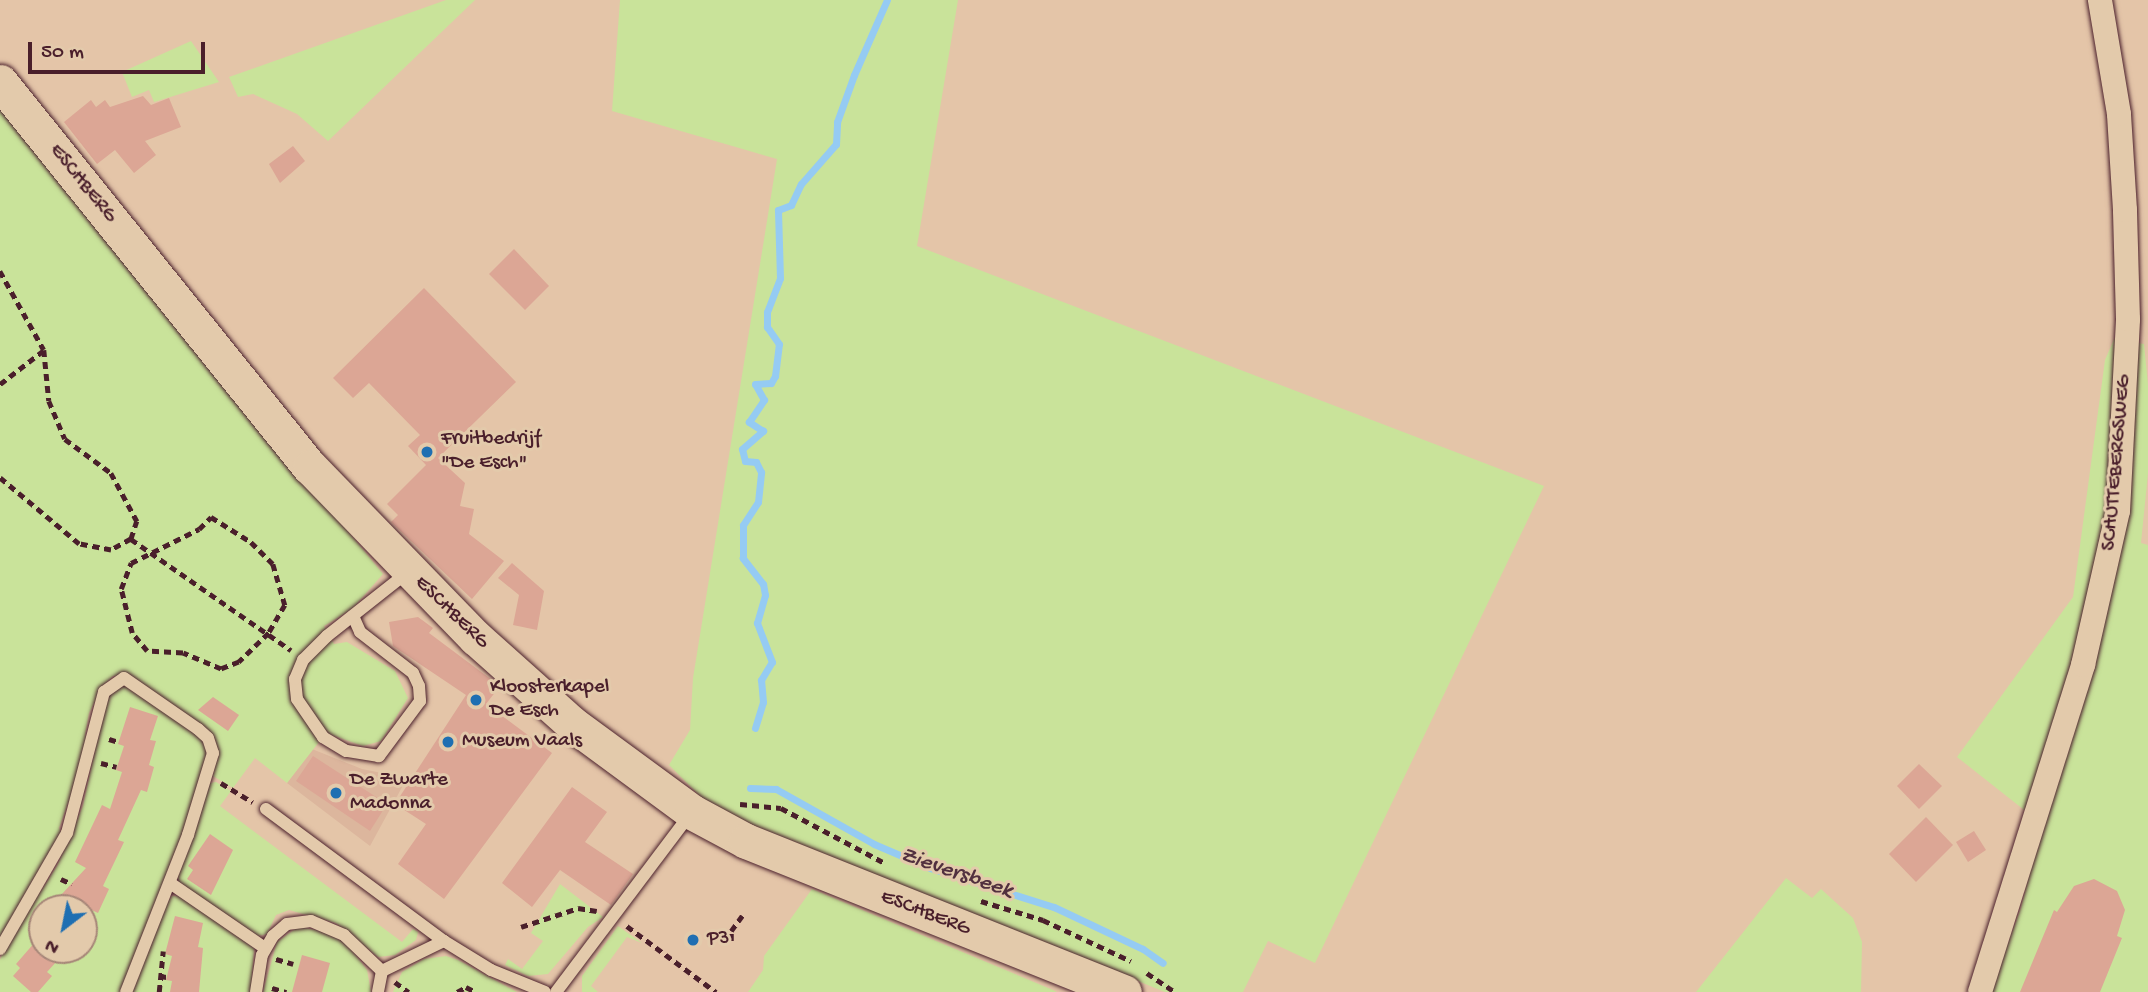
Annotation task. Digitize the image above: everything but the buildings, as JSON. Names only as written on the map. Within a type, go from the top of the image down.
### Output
[{"type":"street","name":"SCHUTTEBERGSWEG","points":[[1980,992],[2099,612],[2118,511],[2127,345],[2125,210],[2119,114],[2100,0]]},
{"type":"street","name":"ESCHBERG","points":[[0,82],[310,467],[408,571],[571,723],[692,813],[788,860],[1135,975]]},
{"type":"lane","points":[[353,616],[360,632],[413,673],[419,686],[420,701],[387,750],[366,756],[346,751],[323,737],[297,699],[295,679],[303,660],[353,616],[408,571]]},
{"type":"lane","points":[[0,948],[67,833],[88,769],[102,697],[111,683],[131,681],[208,738],[213,753],[207,778],[170,883],[126,992]]},
{"type":"lane","points":[[266,810],[444,941],[491,970],[545,992]]},
{"type":"lane","points":[[556,992],[692,813]]},
{"type":"lane","points":[[170,883],[265,948]]},
{"type":"lane","points":[[257,992],[265,948],[288,924],[320,922],[344,935],[382,971]]},
{"type":"lane","points":[[382,971],[444,941]]},
{"type":"lane","points":[[378,992],[382,971]]},
{"type":"path","points":[[0,271],[44,350],[49,401],[65,439],[111,473],[137,521],[131,539],[111,550],[79,544],[0,478]]},
{"type":"path","points":[[0,384],[44,350]]},
{"type":"path","points":[[211,517],[251,542],[274,564],[285,605],[269,633],[239,662],[221,669],[183,653],[147,651],[132,633],[121,589],[131,563],[149,550],[198,528],[211,517]]},
{"type":"path","points":[[131,539],[269,633],[303,660]]},
{"type":"path","points":[[207,778],[266,810]]},
{"type":"path","points":[[726,805],[760,803],[780,808],[897,868]]},
{"type":"path","points":[[967,897],[1044,920],[1135,975],[1175,992]]},
{"type":"path","points":[[732,941],[731,931],[742,916]]},
{"type":"path","points":[[159,992],[165,945]]},
{"type":"path","points":[[159,976],[167,976]]},
{"type":"path","points":[[457,992],[466,987],[476,992]]},
{"type":"shaded area","points":[[312,749],[362,769],[407,778],[370,846],[287,783]]},
{"type":"green space","points":[[446,0],[475,0],[328,141],[297,114],[253,94],[238,97],[229,77]]},
{"type":"green space","points":[[620,0],[958,0],[917,246],[1544,486],[1315,963],[1268,941],[1243,992],[1165,992],[713,809],[669,765],[690,730],[693,678],[777,159],[612,111]]},
{"type":"green space","points":[[191,41],[219,82],[154,102],[149,90],[132,97],[122,72]]},
{"type":"green space","points":[[0,107],[383,574],[352,609],[324,626],[334,644],[347,642],[395,671],[408,698],[381,741],[363,746],[326,733],[287,783],[255,758],[233,788],[213,776],[217,756],[187,715],[129,676],[113,676],[103,686],[89,713],[85,735],[89,741],[75,798],[68,803],[59,828],[62,834],[0,940]]},
{"type":"green space","points":[[2114,339],[2144,344],[2148,385],[2148,473],[2141,543],[2148,545],[2148,992],[1990,992],[2021,908],[2042,824],[1957,757],[2073,597],[2105,360]]},
{"type":"green space","points":[[127,685],[199,735],[208,746],[204,776],[123,992],[0,992],[0,960],[5,947],[28,911],[28,964],[98,964],[98,894],[39,894],[57,866],[83,806],[106,699],[114,687]]},
{"type":"green space","points":[[216,782],[231,791],[220,806],[402,942],[413,929],[418,932],[416,940],[395,955],[378,957],[336,923],[289,910],[276,915],[267,934],[258,936],[179,883],[177,876],[210,783]]},
{"type":"green space","points":[[1786,878],[1812,898],[1821,889],[1853,918],[1862,942],[1861,992],[1696,992]]},
{"type":"green space","points":[[560,884],[603,917],[588,927],[548,974],[528,976],[505,965],[508,959],[522,969],[543,941],[531,933]]},
{"type":"green space","points":[[812,889],[1057,992],[748,992],[763,970],[764,956]]},
{"type":"green space","points":[[172,896],[179,896],[254,948],[251,992],[133,992],[163,907]]},
{"type":"green space","points":[[618,926],[642,943],[627,937],[591,986],[598,992],[582,992],[582,976]]},
{"type":"green space","points":[[298,927],[328,932],[347,944],[367,970],[371,992],[263,992],[277,942]]},
{"type":"green space","points":[[446,956],[517,992],[393,992],[402,972],[424,959]]},
{"type":"waterway","name":"Zieversbeek","points":[[755,728],[763,702],[761,680],[772,662],[757,623],[765,595],[763,584],[743,558],[743,525],[758,502],[761,472],[756,462],[745,461],[742,449],[763,431],[749,422],[764,400],[755,384],[771,383],[775,376],[779,344],[767,327],[767,312],[780,278],[778,210],[791,205],[801,184],[836,144],[837,122],[887,0]]},
{"type":"waterway","name":"Zieversbeek","points":[[750,788],[776,789],[874,844],[930,868],[1054,907],[1143,949],[1163,963]]},
{"type":"place","name":"Fruitbedrijf \"De Esch\"","points":[[427,452]]},
{"type":"place","name":"Kloosterkapel De Esch","points":[[476,700]]},
{"type":"place","name":"Museum Vaals","points":[[448,742]]},
{"type":"place","name":"De Zwarte Madonna","points":[[336,793]]},
{"type":"place","name":"P3","points":[[693,940]]}]
